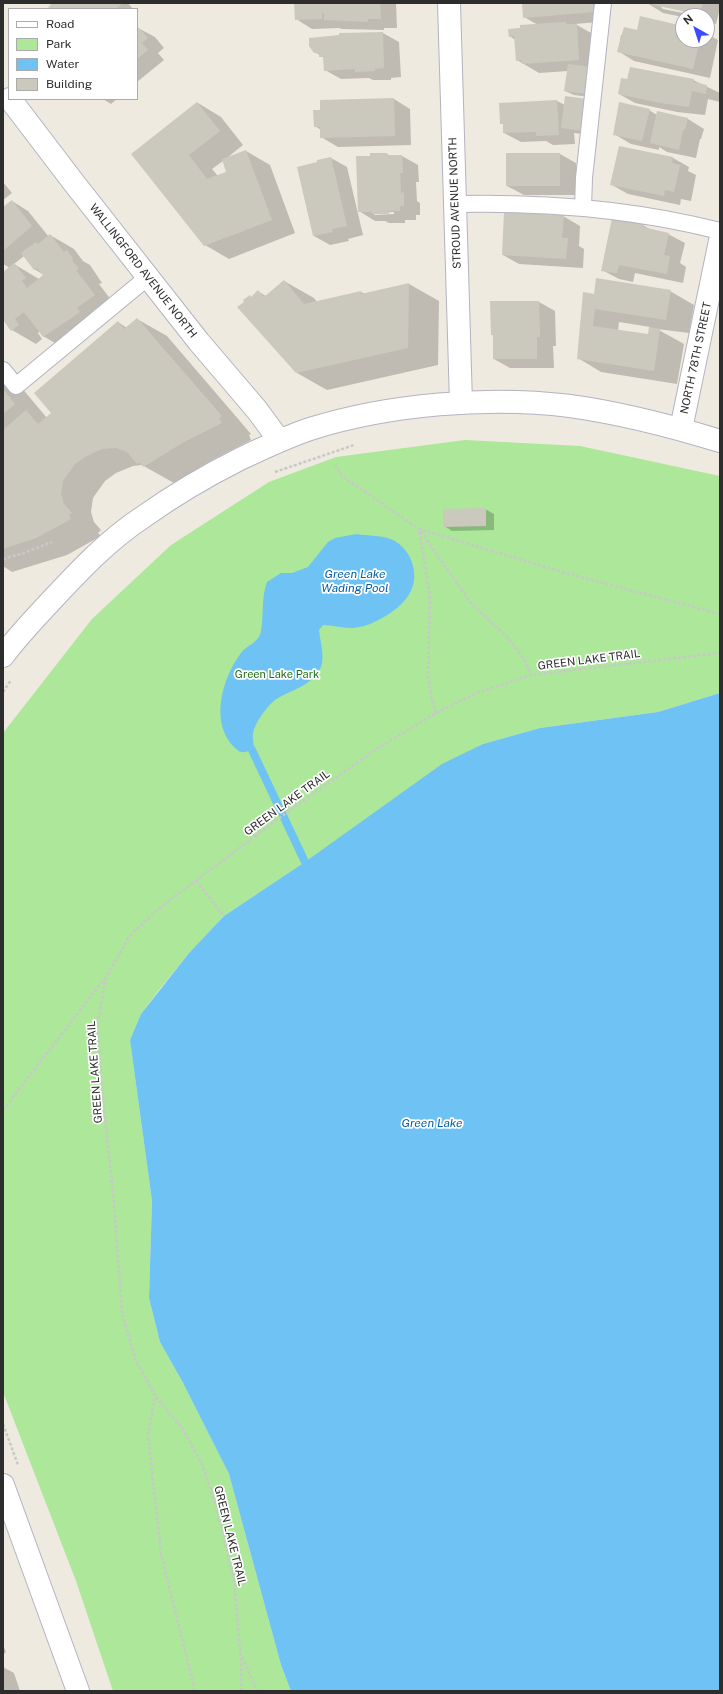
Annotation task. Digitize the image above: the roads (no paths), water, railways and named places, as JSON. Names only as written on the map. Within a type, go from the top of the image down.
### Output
[{"type":"street","name":"STROUD AVENUE NORTH","points":[[449,3],[461,403]]},
{"type":"street","name":"WALLINGFORD AVENUE NORTH","points":[[11,100],[199,342],[257,410],[279,440]]},
{"type":"street","name":"NORTH 78TH STREET","points":[[681,429],[720,241]]},
{"type":"street","points":[[3,655],[75,575],[102,549],[142,517],[207,476],[279,440],[311,429],[355,417],[386,411],[461,403],[503,402],[569,406],[617,414],[681,429],[720,441]]},
{"type":"street","points":[[3,1485],[78,1691]]},
{"type":"lane","points":[[583,208],[584,178],[603,3]]},
{"type":"lane","points":[[455,204],[583,208],[687,223],[720,231]]},
{"type":"lane","points":[[3,370],[16,386],[148,277]]},
{"type":"water","name":"Green Lake Wading Pool","points":[[357,534],[389,538],[404,548],[410,557],[414,570],[414,579],[409,595],[397,608],[368,625],[350,628],[323,625],[319,630],[322,653],[321,667],[313,679],[301,687],[281,696],[268,707],[261,715],[254,729],[254,748],[246,752],[240,751],[235,748],[227,738],[222,727],[220,714],[221,701],[228,675],[234,663],[241,653],[256,641],[260,635],[264,594],[267,582],[281,573],[292,573],[308,567],[328,542],[335,538]]},
{"type":"water","name":"Green Lake","points":[[720,693],[720,1691],[291,1691],[281,1665],[229,1474],[182,1381],[160,1342],[149,1298],[152,1201],[130,1040],[141,1014],[189,953],[224,916],[305,862],[442,764],[483,744],[540,728],[658,712]]},
{"type":"waterway","points":[[252,750],[305,862]]},
{"type":"park label","name":"Green Lake Park","points":[[277,675]]}]
